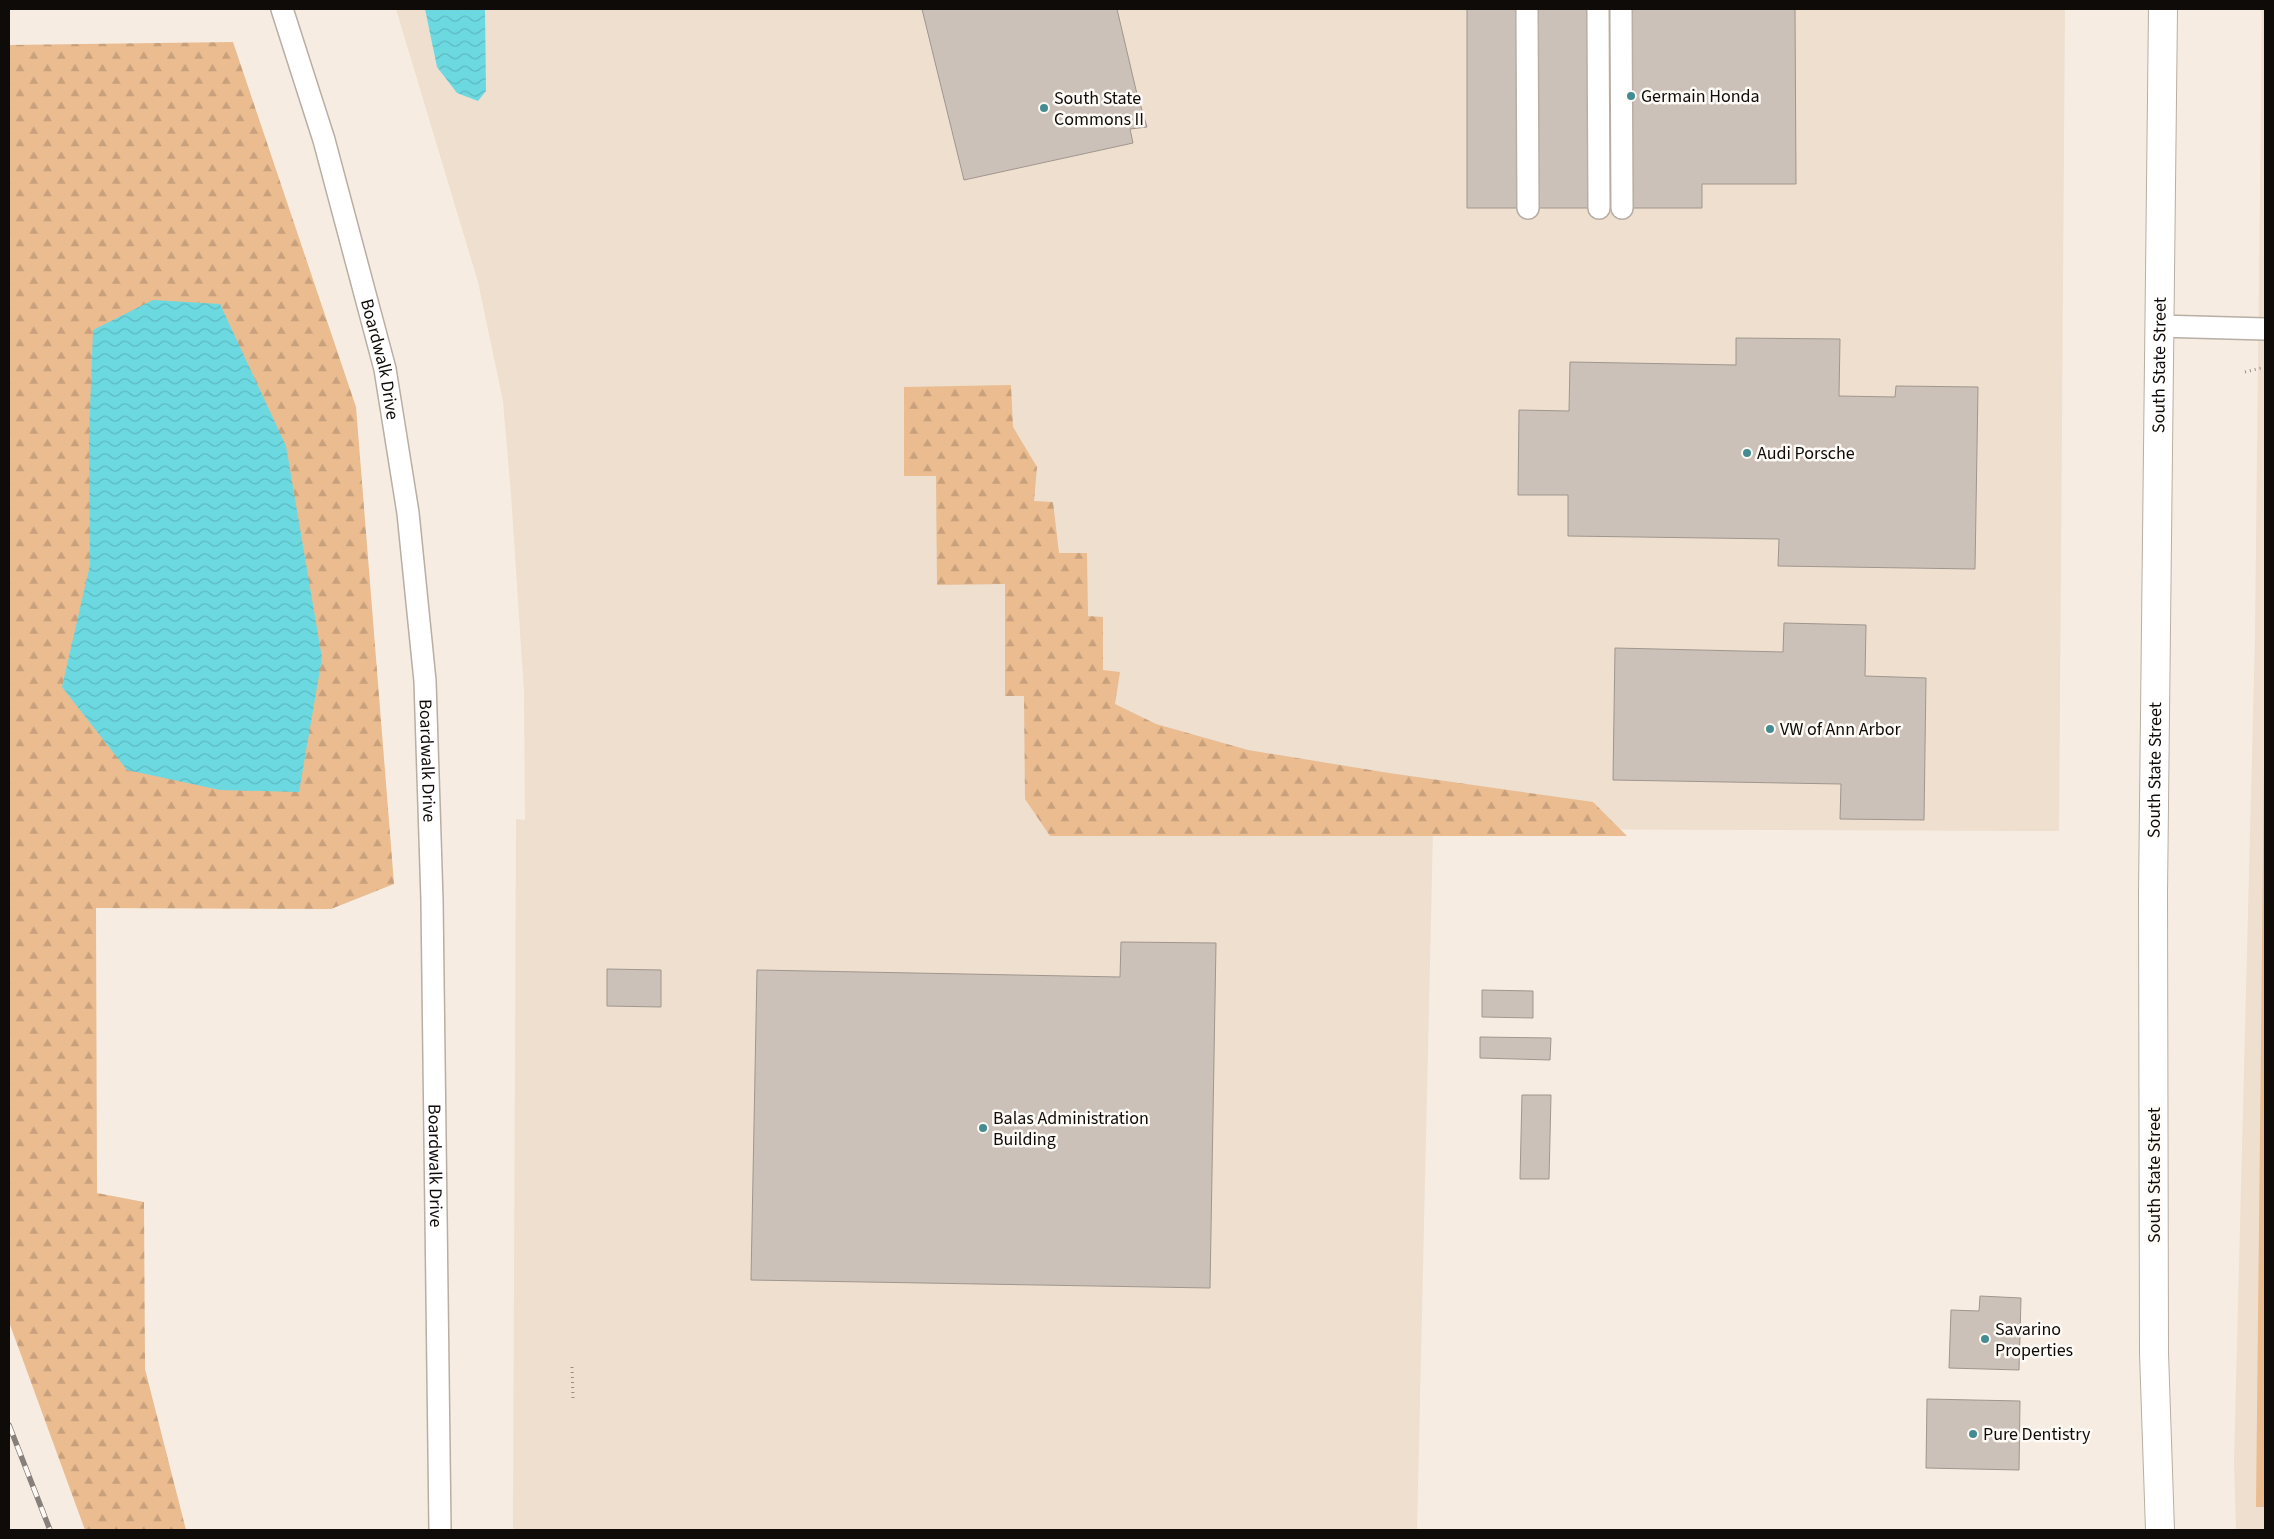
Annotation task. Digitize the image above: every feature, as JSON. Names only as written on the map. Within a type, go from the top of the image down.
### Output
[{"type":"main road","name":"South State Street","points":[[2160,1530],[2154,1353],[2153,893],[2163,9]]},
{"type":"lane","name":"Boardwalk Drive","points":[[282,9],[324,140],[385,369],[408,513],[425,681],[432,890],[440,1530]]},
{"type":"lane","points":[[1527,9],[1528,208]]},
{"type":"lane","points":[[1598,9],[1599,208]]},
{"type":"lane","points":[[1621,9],[1622,208]]},
{"type":"lane","points":[[2159,326],[2265,329]]},
{"type":"path","points":[[2245,372],[2265,367]]},
{"type":"path","points":[[572,1367],[573,1399]]},
{"type":"shaded area","points":[[396,9],[2065,9],[2059,831],[1433,829],[1417,1530],[513,1530],[516,819],[525,820],[524,692],[511,494],[503,401],[478,282]]},
{"type":"shaded area","points":[[2262,9],[2265,9],[2265,1530],[2236,1530],[2234,1463],[2255,638]]},
{"type":"green space","points":[[233,42],[356,407],[394,884],[331,909],[96,908],[97,1193],[144,1202],[145,1369],[186,1530],[85,1530],[9,1322],[9,45]]},
{"type":"green space","points":[[1011,385],[1013,427],[1037,467],[1034,501],[1053,502],[1059,553],[1087,553],[1088,616],[1103,617],[1103,670],[1120,672],[1115,704],[1156,724],[1248,750],[1389,773],[1593,802],[1627,836],[1050,836],[1025,799],[1024,696],[1005,696],[1005,584],[937,585],[936,476],[904,476],[904,387]]},
{"type":"green space","points":[[2265,671],[2265,1507],[2256,1507]]},
{"type":"water","points":[[425,9],[485,9],[486,91],[478,101],[457,93],[437,67]]},
{"type":"water","points":[[153,300],[220,304],[286,446],[322,658],[299,792],[220,790],[127,770],[62,687],[90,565],[89,437],[93,330]]},
{"type":"building","name":"South State Commons II","points":[[922,9],[1117,9],[1136,90],[1147,127],[1130,129],[1133,143],[964,180]]},
{"type":"building","name":"Germain Honda","points":[[1467,9],[1795,9],[1796,184],[1702,184],[1702,208],[1467,208]]},
{"type":"building","name":"Audi Porsche","points":[[1736,338],[1840,339],[1839,396],[1895,397],[1896,386],[1978,387],[1975,569],[1778,566],[1779,539],[1568,536],[1568,495],[1518,495],[1519,410],[1569,411],[1570,362],[1736,365]]},
{"type":"building","name":"VW of Ann Arbor","points":[[1784,623],[1866,625],[1865,676],[1926,678],[1924,820],[1840,819],[1841,784],[1613,780],[1615,648],[1783,652]]},
{"type":"building","name":"Balas Administration Building","points":[[1121,942],[1216,943],[1210,1288],[751,1280],[757,970],[1120,977]]},
{"type":"building","points":[[607,969],[661,970],[661,1007],[607,1006]]},
{"type":"building","points":[[1482,990],[1533,991],[1533,1018],[1482,1017]]},
{"type":"building","points":[[1480,1037],[1551,1038],[1550,1060],[1480,1058]]},
{"type":"building","points":[[1522,1095],[1551,1095],[1549,1179],[1520,1179]]},
{"type":"building","name":"Savarino Properties","points":[[1980,1296],[2021,1298],[2019,1370],[1949,1368],[1951,1310],[1979,1311]]},
{"type":"building","name":"Pure Dentistry","points":[[1927,1399],[2020,1401],[2019,1470],[1926,1468]]},
{"type":"railway","points":[[9,1425],[50,1530]]},
{"type":"place","name":"Germain Honda","points":[[1631,96]]},
{"type":"place","name":"South State Commons II","points":[[1044,108]]},
{"type":"place","name":"Audi Porsche","points":[[1747,453]]},
{"type":"place","name":"VW of Ann Arbor","points":[[1770,729]]},
{"type":"place","name":"Balas Administration Building","points":[[983,1128]]},
{"type":"place","name":"Savarino Properties","points":[[1985,1339]]},
{"type":"place","name":"Pure Dentistry","points":[[1973,1434]]}]
